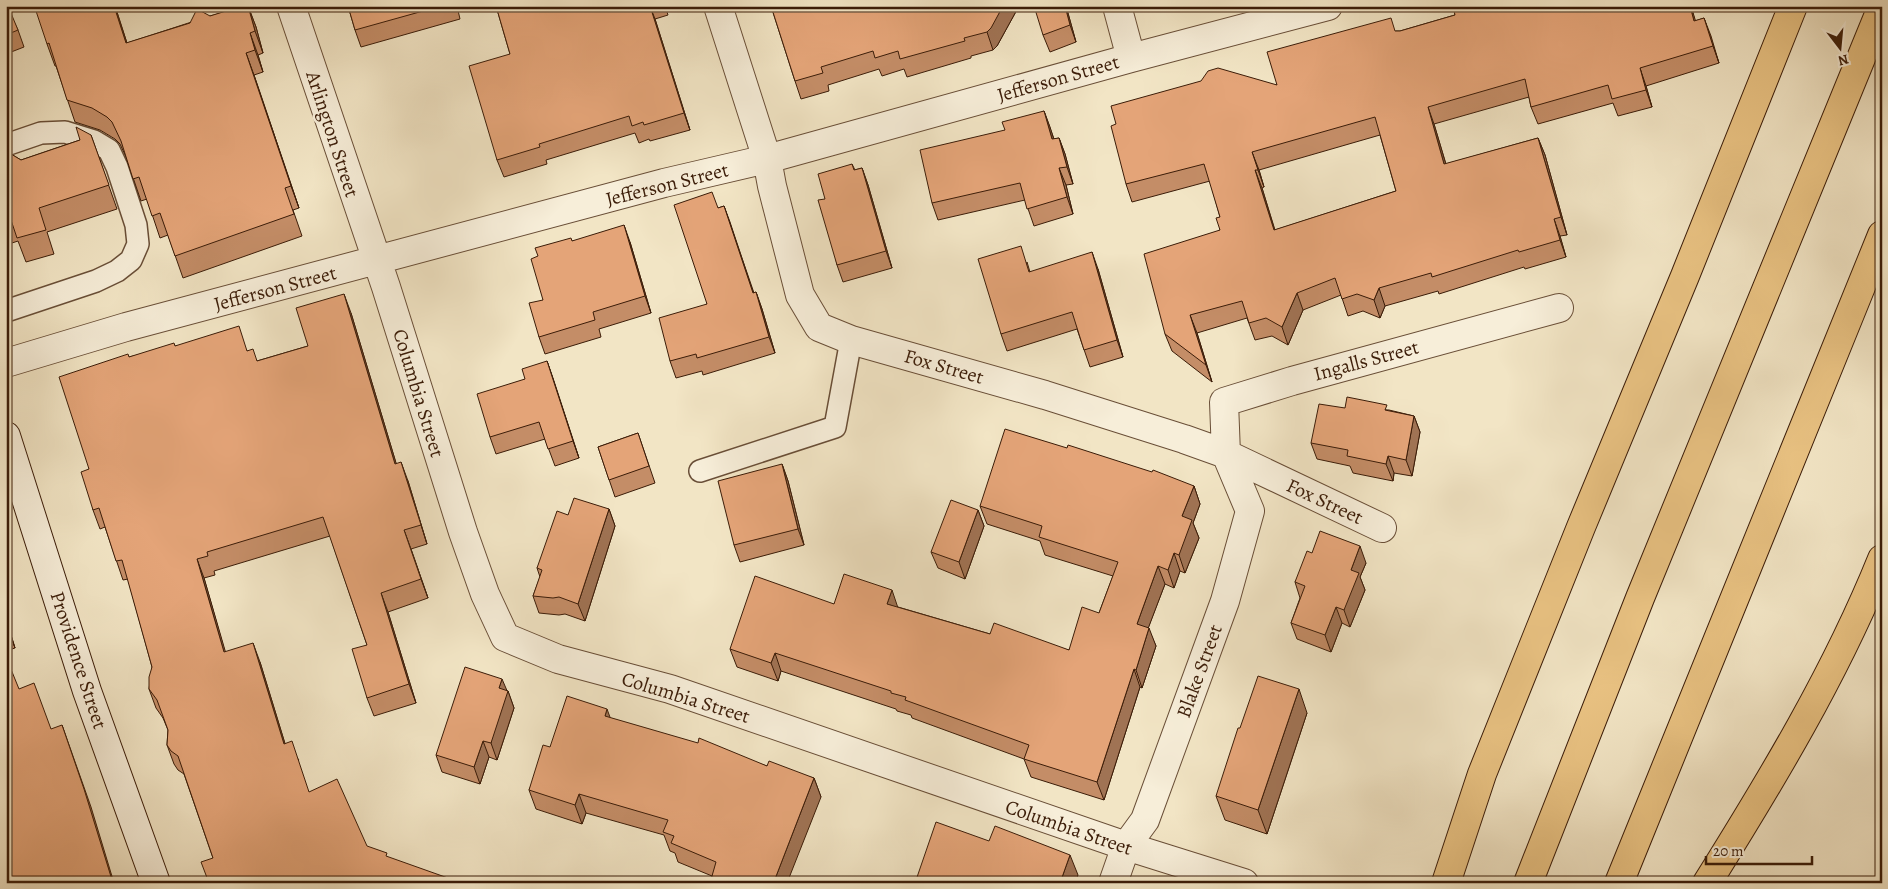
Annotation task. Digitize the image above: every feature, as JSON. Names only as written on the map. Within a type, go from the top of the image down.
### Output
[{"type":"highway","points":[[1446,883],[1482,774],[1580,527],[1686,276],[1793,6]]},
{"type":"highway","points":[[1528,883],[1640,598],[1882,7]]},
{"type":"highway","points":[[1619,883],[1882,235]]},
{"type":"highway","points":[[1707,883],[1765,790],[1810,710],[1863,605],[1882,559]]},
{"type":"street","name":"Arlington Street","points":[[291,6],[376,261]]},
{"type":"street","name":"Fox Street","points":[[718,6],[767,159],[772,186],[800,295],[819,327],[851,340],[1044,395],[1184,439],[1226,454],[1382,528]]},
{"type":"street","points":[[1118,6],[1131,58]]},
{"type":"street","name":"Jefferson Street","points":[[6,364],[126,327],[664,183],[767,159],[1131,58],[1328,6]]},
{"type":"street","name":"Columbia Street","points":[[376,261],[386,287],[463,532],[485,594],[505,637],[558,660],[670,689],[1126,846],[1244,883]]},
{"type":"street","name":"Ingalls Street","points":[[1226,454],[1224,402],[1318,373],[1559,308]]},
{"type":"street","name":"Providence Street","points":[[6,436],[88,691],[156,883]]},
{"type":"street","name":"Blake Street","points":[[1113,883],[1126,846],[1145,820],[1225,601],[1243,538],[1250,511],[1226,454]]},
{"type":"lane","points":[[6,145],[41,133],[65,132],[94,141],[109,150],[117,167],[136,225],[138,244],[131,260],[117,271],[96,281],[6,311]]},
{"type":"lane","points":[[700,471],[835,427],[851,340]]},
{"type":"building","points":[[6,6],[8,6],[18,30],[6,35]]},
{"type":"building","points":[[38,6],[114,6],[126,43],[190,23],[197,9],[210,16],[242,6],[248,6],[255,31],[250,33],[255,50],[246,53],[291,186],[285,188],[294,214],[175,256],[160,213],[152,216],[139,177],[133,179],[121,141],[112,122],[92,108],[67,100],[49,43],[47,44],[35,8]]},
{"type":"building","points":[[348,6],[441,6],[355,30]]},
{"type":"building","points":[[496,6],[650,6],[684,113],[644,125],[643,122],[632,126],[629,116],[539,144],[540,147],[497,160],[469,66],[510,54]]},
{"type":"building","points":[[771,6],[1003,6],[987,32],[964,38],[965,41],[900,59],[898,51],[875,58],[873,51],[821,67],[823,73],[795,81]]},
{"type":"building","points":[[1034,6],[1065,6],[1070,25],[1043,35]]},
{"type":"building","points":[[1453,6],[1690,6],[1694,21],[1704,18],[1713,46],[1640,68],[1646,90],[1612,99],[1608,85],[1531,107],[1525,79],[1428,107],[1444,164],[1538,138],[1561,217],[1554,219],[1560,240],[1519,252],[1518,250],[1432,277],[1431,273],[1379,288],[1374,300],[1357,294],[1342,299],[1335,278],[1297,293],[1282,327],[1266,318],[1249,323],[1242,301],[1190,315],[1206,365],[1165,334],[1144,254],[1220,230],[1216,218],[1220,217],[1204,164],[1126,184],[1111,126],[1116,124],[1111,106],[1201,81],[1208,71],[1218,68],[1277,85],[1267,52],[1391,18],[1395,31],[1400,31],[1455,15]],"holes":[[[1375,117],[1396,191],[1274,230],[1255,170],[1258,170],[1252,152]]]},
{"type":"building","points":[[1044,111],[1052,139],[1059,138],[1067,167],[1059,168],[1067,197],[1027,209],[1020,183],[932,203],[920,150],[1005,130],[1002,122]]},
{"type":"building","points":[[76,127],[91,135],[109,185],[39,208],[46,230],[17,238],[10,217],[6,218],[6,151],[21,160],[80,140]]},
{"type":"building","points":[[852,164],[854,170],[862,168],[886,251],[837,265],[818,200],[825,199],[818,174]]},
{"type":"building","points":[[712,192],[718,208],[724,206],[753,293],[756,292],[769,337],[697,358],[696,354],[670,361],[659,318],[707,304],[674,205]]},
{"type":"building","points":[[624,225],[645,296],[593,312],[595,320],[539,337],[529,303],[543,300],[531,259],[538,256],[535,248],[571,238],[572,241]]},
{"type":"building","points":[[1021,246],[1029,272],[1092,252],[1117,340],[1084,350],[1072,312],[1001,334],[978,259]]},
{"type":"building","points":[[344,294],[395,464],[401,462],[421,525],[404,530],[421,579],[381,593],[409,684],[367,698],[352,649],[367,645],[323,517],[207,552],[208,556],[197,559],[224,652],[253,643],[284,744],[292,741],[309,792],[337,779],[367,846],[387,853],[386,856],[462,883],[209,883],[201,862],[213,858],[178,756],[167,745],[168,730],[157,700],[149,689],[149,677],[152,667],[122,560],[116,561],[99,508],[93,510],[81,472],[89,469],[59,377],[128,354],[129,357],[174,343],[175,346],[239,326],[247,351],[253,349],[257,361],[308,346],[296,308]]},
{"type":"building","points":[[547,361],[573,441],[548,449],[539,422],[490,437],[477,394],[525,379],[522,369]]},
{"type":"building","points":[[1347,397],[1387,405],[1385,410],[1414,416],[1406,460],[1388,456],[1386,464],[1347,456],[1348,450],[1311,443],[1319,404],[1345,408]]},
{"type":"building","points":[[1005,429],[1067,448],[1068,445],[1152,472],[1153,470],[1194,486],[1182,516],[1192,520],[1179,555],[1174,553],[1168,570],[1158,566],[1137,624],[1149,628],[1097,782],[1024,759],[1029,745],[905,700],[906,697],[891,693],[891,691],[775,653],[771,663],[730,649],[755,576],[834,604],[844,574],[892,590],[887,604],[990,634],[994,623],[1069,650],[1082,607],[1099,613],[1118,562],[1039,537],[1042,526],[980,506]]},
{"type":"building","points":[[638,433],[649,466],[609,480],[598,447]]},
{"type":"building","points":[[782,464],[798,529],[734,545],[718,481]]},
{"type":"building","points":[[574,498],[609,509],[578,604],[559,597],[533,596],[542,570],[537,568],[557,511],[568,515]]},
{"type":"building","points":[[951,500],[978,510],[959,562],[931,552]]},
{"type":"building","points":[[1320,531],[1360,546],[1351,570],[1359,573],[1344,610],[1336,607],[1325,635],[1291,623],[1305,586],[1295,582],[1307,551],[1312,553]]},
{"type":"building","points":[[6,657],[19,689],[34,683],[51,729],[62,725],[113,883],[6,883]]},
{"type":"building","points":[[465,667],[502,679],[499,688],[508,691],[491,743],[483,741],[474,767],[436,755]]},
{"type":"building","points":[[1258,676],[1299,689],[1258,810],[1216,796],[1238,728],[1240,728]]},
{"type":"building","points":[[567,696],[607,709],[605,716],[698,743],[699,738],[767,766],[769,761],[814,778],[775,879],[785,882],[710,883],[716,862],[671,843],[674,836],[663,832],[668,820],[579,794],[575,805],[529,790],[543,745],[550,747]]},
{"type":"building","points":[[936,822],[989,841],[995,826],[1070,855],[1060,883],[915,883]]}]
